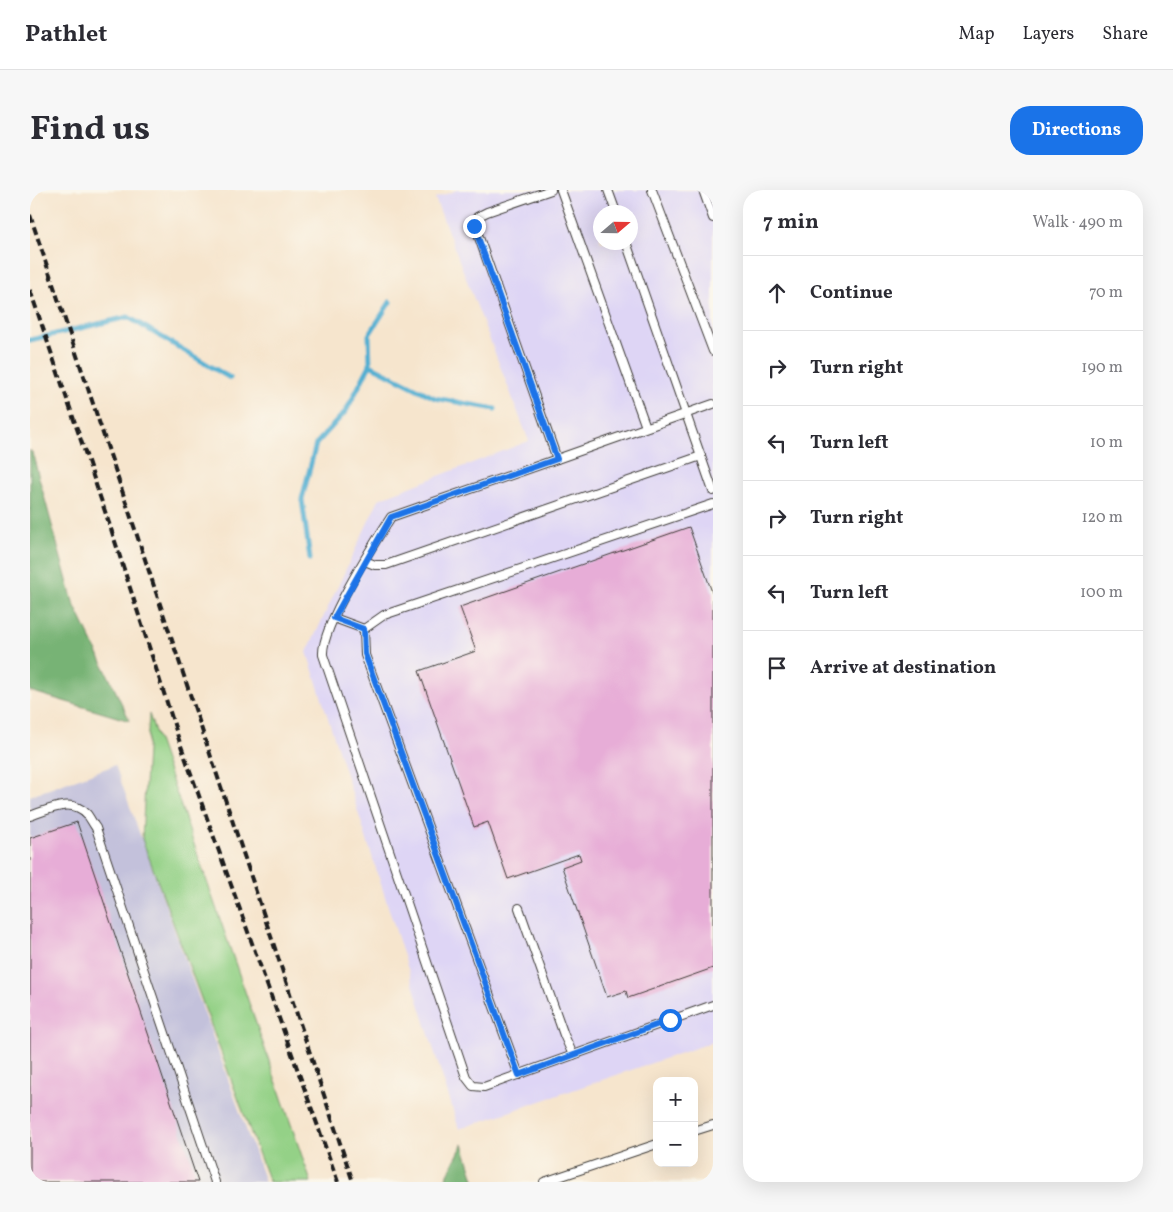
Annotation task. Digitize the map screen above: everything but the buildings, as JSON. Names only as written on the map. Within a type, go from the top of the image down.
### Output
[{"type":"lane","points":[[551,190],[487,212],[477,217],[474,226],[557,459]]},
{"type":"lane","points":[[560,190],[646,427]]},
{"type":"lane","points":[[608,190],[613,205]]},
{"type":"lane","points":[[652,190],[713,351]]},
{"type":"lane","points":[[703,190],[713,218]]},
{"type":"lane","points":[[629,250],[713,490]]},
{"type":"lane","points":[[713,404],[391,517],[334,618],[324,640],[323,654],[466,1077],[473,1086],[484,1087],[713,1005]]},
{"type":"lane","points":[[365,561],[375,565],[386,565],[701,456]]},
{"type":"lane","points":[[364,629],[384,615],[713,504]]},
{"type":"lane","points":[[334,618],[364,629]]},
{"type":"lane","points":[[364,629],[365,654],[519,1075]]},
{"type":"lane","points":[[30,816],[60,806],[75,806],[87,814],[96,828],[215,1182]]},
{"type":"lane","points":[[519,908],[573,1056]]},
{"type":"lane","points":[[698,1130],[713,1125]]},
{"type":"lane","points":[[544,1182],[653,1145]]},
{"type":"shaded area","points":[[457,190],[713,190],[713,1042],[459,1129],[307,652],[379,499],[529,441],[435,198]]},
{"type":"shaded area","points":[[115,765],[265,1182],[30,1182],[30,796]]},
{"type":"green space","points":[[30,450],[73,602],[130,721],[30,691]]},
{"type":"green space","points":[[149,714],[311,1182],[269,1182],[142,839]]},
{"type":"green space","points":[[463,1144],[475,1182],[444,1182]]},
{"type":"waterway","points":[[310,559],[302,499],[316,444],[346,411],[370,365],[369,335],[390,302]]},
{"type":"waterway","points":[[30,340],[128,317],[230,378]]},
{"type":"waterway","points":[[370,365],[435,398],[495,409]]},
{"type":"railway","points":[[30,215],[353,1182]]},
{"type":"railway","points":[[30,290],[112,532],[180,743],[338,1182]]},
{"type":"route","points":[[474,226],[557,459],[391,517],[334,618],[364,629],[365,654],[519,1075],[670,1020]]}]
